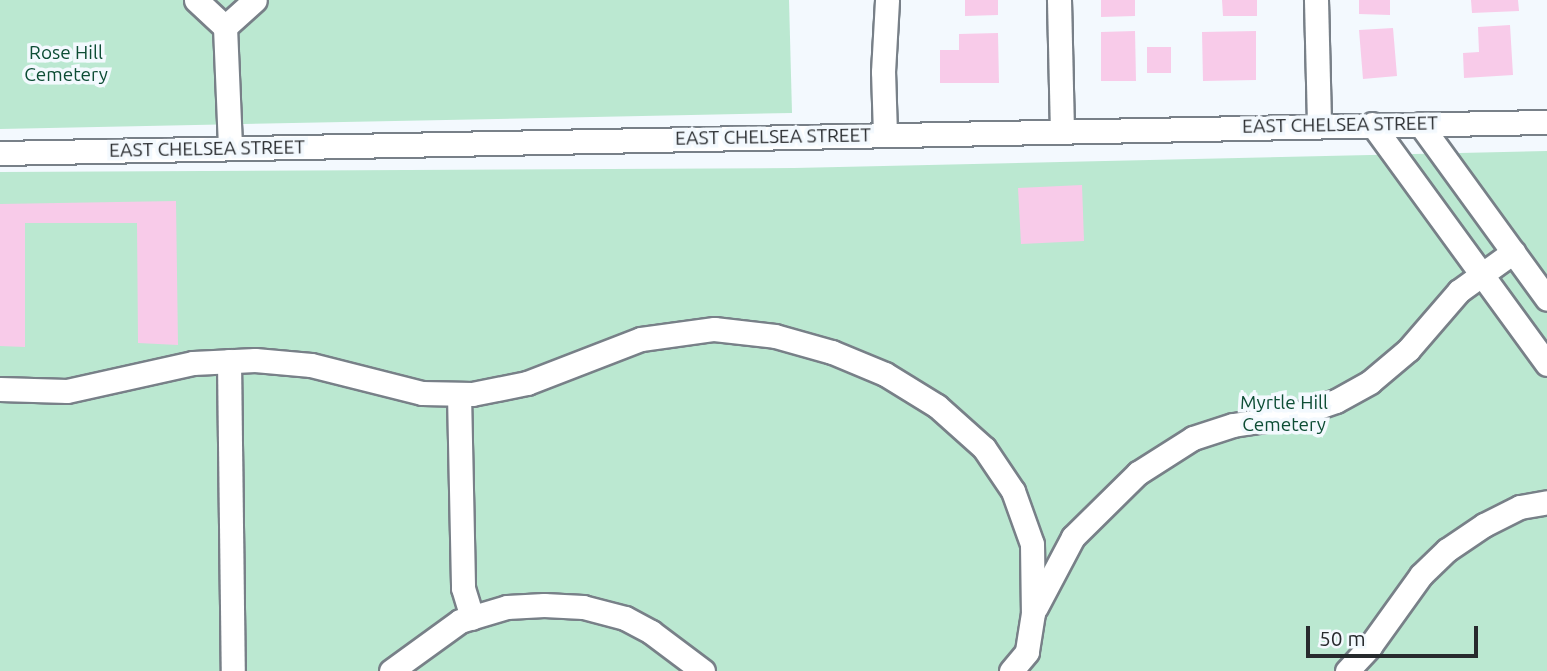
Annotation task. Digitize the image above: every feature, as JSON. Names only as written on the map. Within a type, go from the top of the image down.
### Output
[{"type":"street","points":[[196,0],[225,27],[230,148]]},
{"type":"street","points":[[225,27],[255,0]]},
{"type":"street","points":[[885,134],[883,72],[887,0]]},
{"type":"street","points":[[1059,0],[1062,131]]},
{"type":"street","points":[[1315,0],[1319,125]]},
{"type":"street","name":"EAST CHELSEA STREET","points":[[0,153],[1547,122]]},
{"type":"street","points":[[1372,124],[1547,364]]},
{"type":"street","points":[[1420,124],[1547,299]]},
{"type":"street","points":[[1034,613],[1073,537],[1138,473],[1193,438],[1233,425],[1292,416],[1336,401],[1370,382],[1426,331],[1459,291],[1513,252]]},
{"type":"street","points":[[0,389],[67,391],[152,370],[193,363],[229,361],[311,365],[422,393],[472,394],[527,383],[589,357],[671,332],[714,329],[775,336],[832,352],[885,374],[937,406],[984,448],[1013,491],[1032,544],[1034,613],[1030,662],[1011,671]]},
{"type":"street","points":[[229,361],[233,671]]},
{"type":"street","points":[[460,394],[463,588],[472,618]]},
{"type":"street","points":[[1347,671],[1370,646],[1421,575],[1447,550],[1484,525],[1520,507],[1547,502]]},
{"type":"street","points":[[1032,544],[1067,548]]},
{"type":"street","points":[[391,671],[449,628],[506,607],[583,607],[625,618],[651,632],[703,671]]},
{"type":"green space","name":"Rose Hill Cemetery","points":[[0,0],[789,0],[792,113],[0,129]]},
{"type":"green space","name":"Myrtle Hill Cemetery","points":[[1547,151],[1547,671],[0,671],[0,172],[794,168]]},
{"type":"building","points":[[965,0],[998,0],[998,15],[965,16]]},
{"type":"building","points":[[1101,0],[1135,0],[1135,16],[1101,17]]},
{"type":"building","points":[[1222,0],[1257,0],[1257,16],[1223,16]]},
{"type":"building","points":[[1359,0],[1390,0],[1390,15],[1359,14]]},
{"type":"building","points":[[1471,0],[1518,0],[1519,11],[1472,13]]},
{"type":"building","points":[[1510,25],[1513,75],[1464,78],[1463,53],[1479,52],[1478,27]]},
{"type":"building","points":[[1393,28],[1397,76],[1363,79],[1359,30]]},
{"type":"building","points":[[1135,31],[1136,81],[1101,81],[1101,32]]},
{"type":"building","points":[[1256,31],[1256,80],[1203,81],[1202,32]]},
{"type":"building","points":[[998,33],[999,83],[940,83],[940,50],[959,50],[959,34]]},
{"type":"building","points":[[1147,47],[1171,47],[1171,73],[1147,73]]},
{"type":"building","points":[[1082,185],[1084,241],[1021,244],[1018,188]]},
{"type":"building","points":[[176,201],[178,345],[138,343],[137,223],[25,223],[25,347],[0,346],[0,204]]}]
